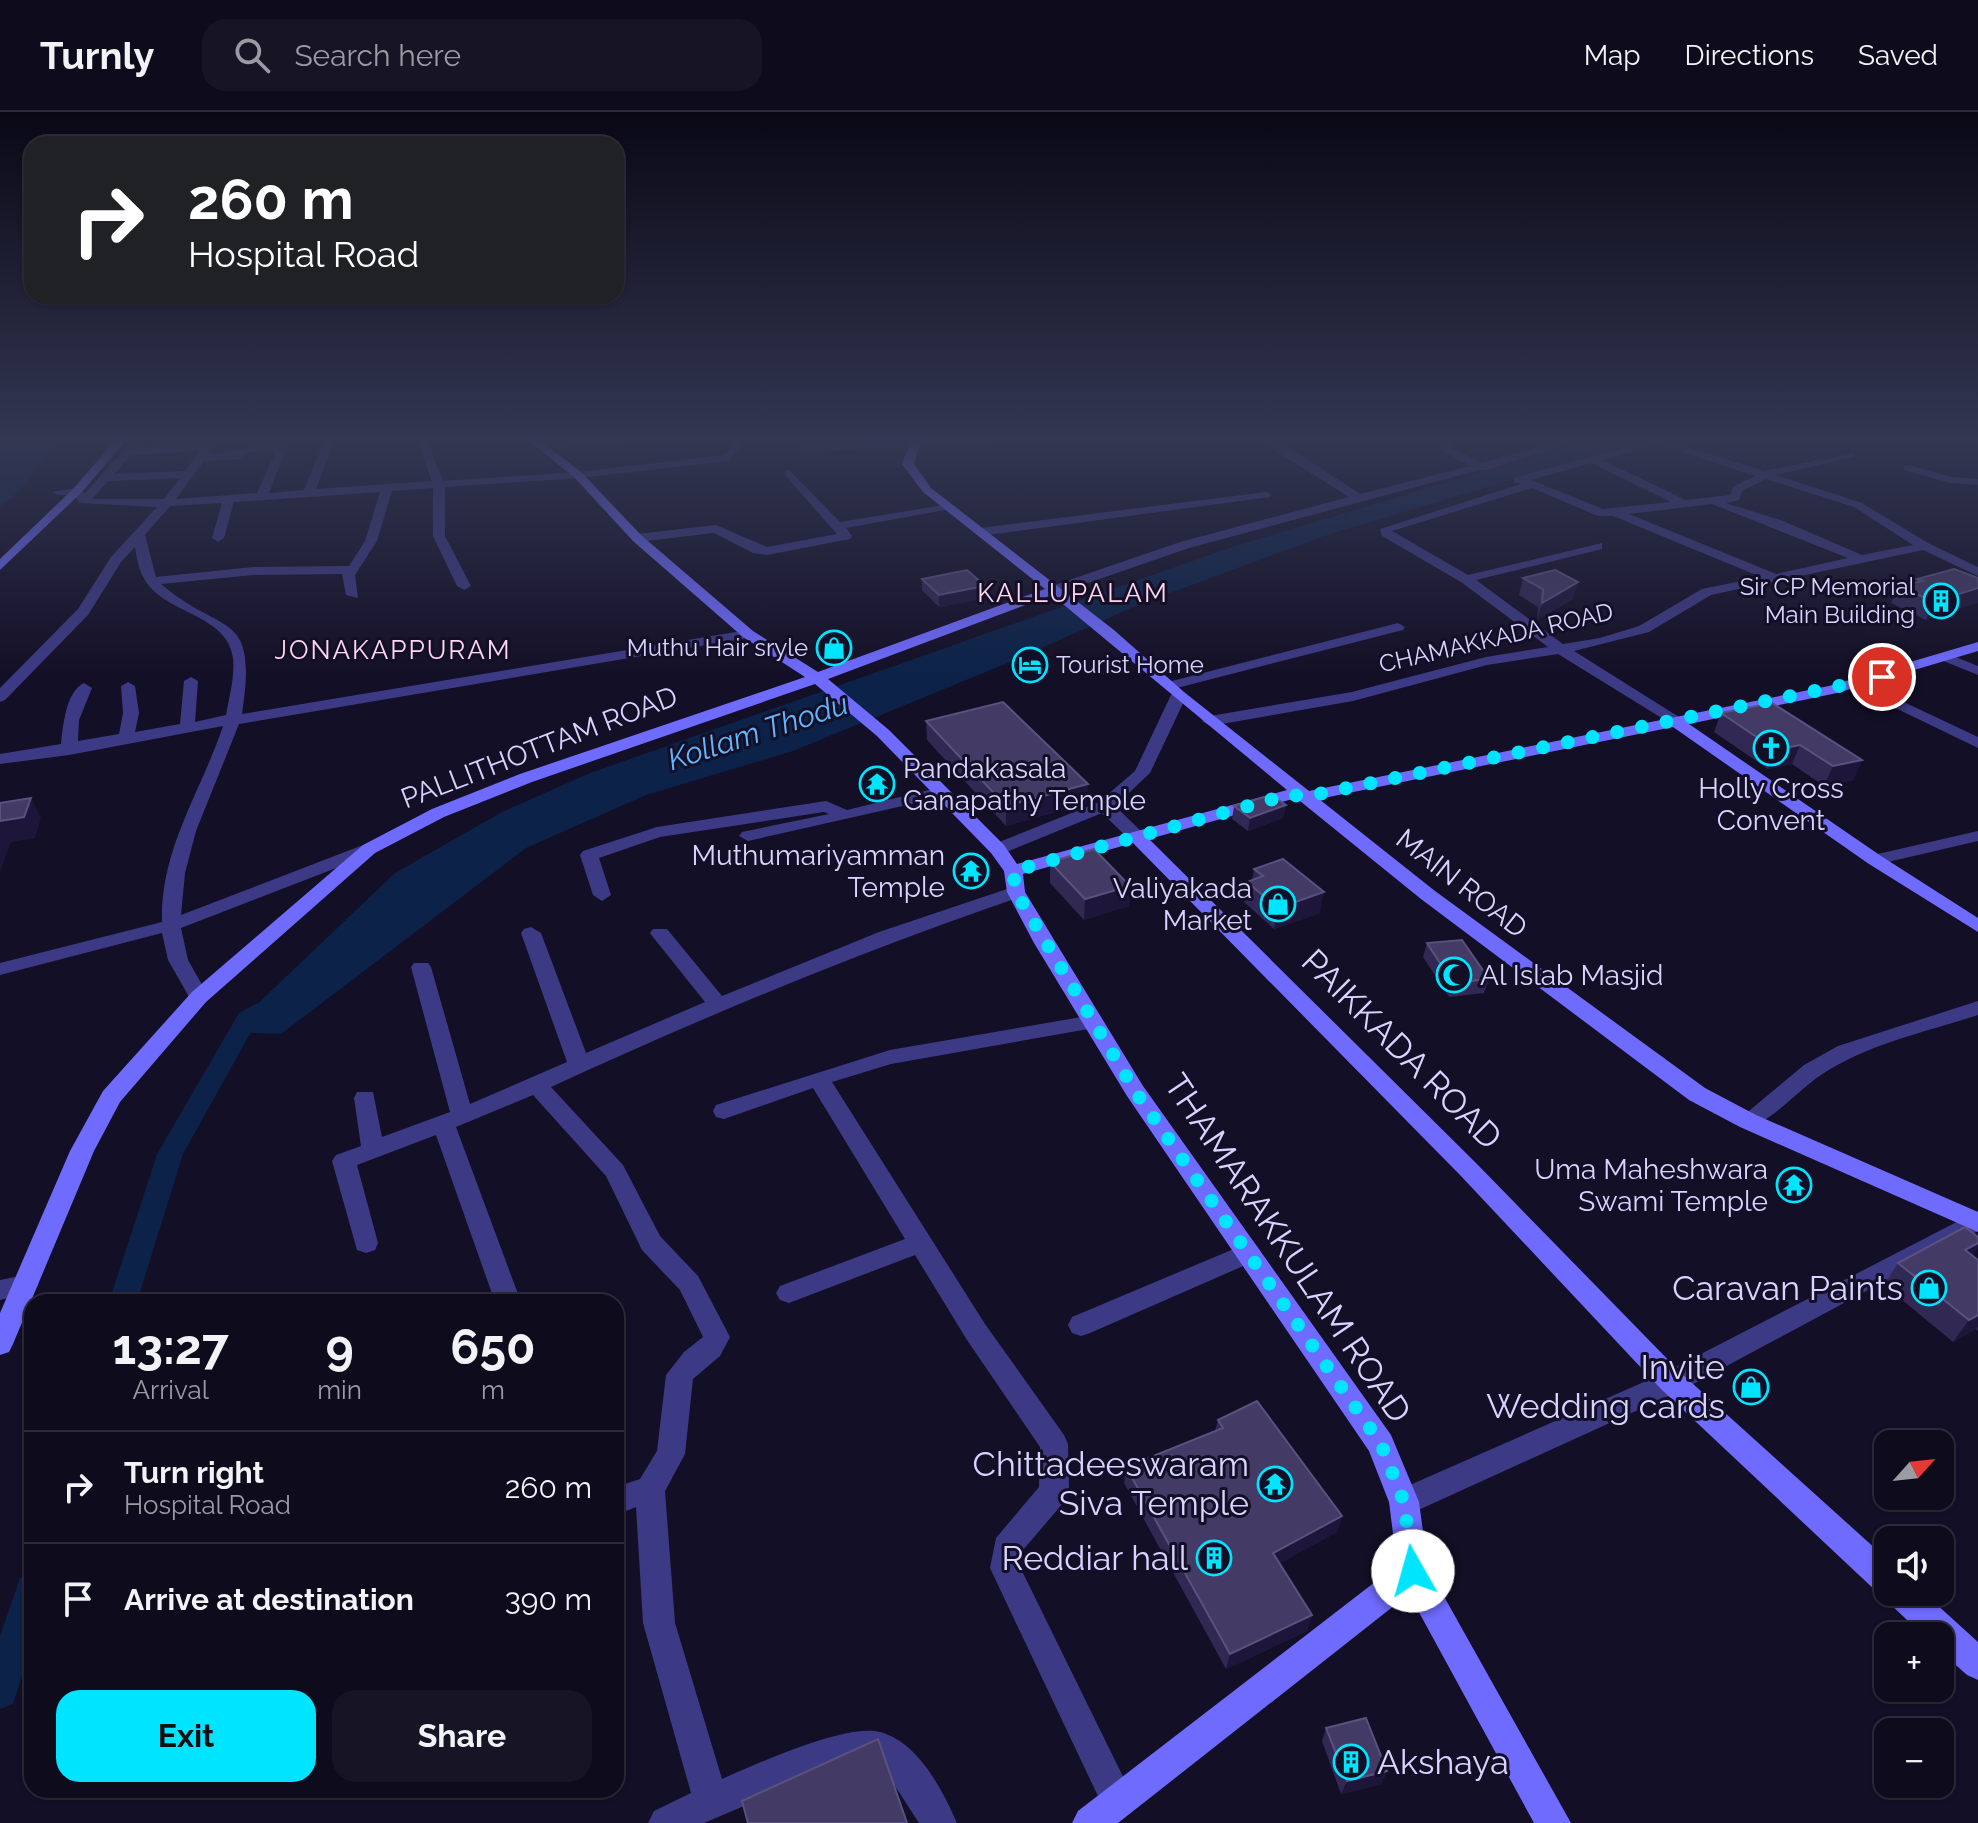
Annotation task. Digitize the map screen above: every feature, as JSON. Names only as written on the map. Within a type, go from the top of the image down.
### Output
[{"type":"street","points":[[0,549],[33,517]]},
{"type":"street","points":[[0,566],[57,517]]},
{"type":"street","points":[[0,697],[83,612],[116,560],[155,517]]},
{"type":"street","points":[[218,538],[224,517]]},
{"type":"street","points":[[353,595],[348,574],[371,541],[378,517]]},
{"type":"street","points":[[439,517],[439,536],[464,586]]},
{"type":"street","name":"THAMARAKKULAM ROAD","points":[[617,517],[637,538],[748,634],[821,681],[883,733],[941,792],[1009,871],[1135,1091],[1381,1444],[1404,1502],[1413,1571]]},
{"type":"street","points":[[637,538],[716,529],[757,550],[767,551],[843,539],[845,533],[830,517]]},
{"type":"street","points":[[838,526],[895,517]]},
{"type":"street","points":[[961,517],[1059,593],[1121,563],[1283,517]]},
{"type":"street","points":[[980,532],[1097,517]]},
{"type":"street","points":[[1426,517],[1386,529],[1386,533],[1466,579],[1559,648],[1673,720],[1875,860],[1978,926]]},
{"type":"street","points":[[1626,517],[1775,578]]},
{"type":"street","points":[[1758,517],[1860,559]]},
{"type":"street","points":[[1877,517],[1924,546],[1978,572]]},
{"type":"street","points":[[139,535],[143,559],[153,581],[178,601],[225,625],[233,636],[240,658],[236,720],[200,797],[174,881],[171,925],[176,955],[199,997]]},
{"type":"street","points":[[1466,579],[1598,546]]},
{"type":"street","name":"CHAMAKKADA ROAD","points":[[1210,721],[1353,696],[1486,661],[1602,642],[1644,629],[1707,592],[1924,546]]},
{"type":"street","points":[[153,581],[277,567],[353,570]]},
{"type":"street","name":"MAIN ROAD","points":[[1059,593],[1210,721],[1309,796],[1428,895],[1628,1046],[1697,1094],[1748,1121],[1977,1222]]},
{"type":"street","name":"PALLITHOTTAM ROAD","points":[[0,1344],[12,1287],[111,1097],[199,997],[369,849],[438,813],[526,778],[821,681],[1059,593]]},
{"type":"street","points":[[366,1243],[344,1161],[537,1086],[579,1064],[886,936],[1009,871],[1105,806],[1142,773],[1174,690],[1398,627]]},
{"type":"street","points":[[0,759],[69,750],[748,634]]},
{"type":"street","points":[[1009,871],[1288,795],[1309,796],[1857,684],[1978,646]]},
{"type":"street","points":[[1946,657],[1978,671]]},
{"type":"street","points":[[187,730],[191,681]]},
{"type":"street","points":[[1857,684],[1978,743]]},
{"type":"street","points":[[126,739],[131,713],[128,686]]},
{"type":"street","points":[[69,750],[71,720],[84,688]]},
{"type":"street","points":[[748,836],[941,792]]},
{"type":"street","points":[[602,895],[589,855],[657,832],[826,806],[845,816]]},
{"type":"street","points":[[1105,806],[1137,837]]},
{"type":"street","points":[[1875,860],[1978,836]]},
{"type":"street","name":"PAIKKADA ROAD","points":[[1137,837],[1468,1169],[1672,1382],[1874,1568]]},
{"type":"street","points":[[0,969],[171,925],[369,849]]},
{"type":"street","points":[[531,933],[579,1064]]},
{"type":"street","points":[[660,933],[718,1005]]},
{"type":"street","points":[[421,967],[453,1120],[506,1294]]},
{"type":"street","points":[[1748,1121],[1812,1070],[1846,1051],[1978,1008]]},
{"type":"street","points":[[724,1111],[890,1057],[1093,1022]]},
{"type":"street","points":[[818,1078],[923,1242],[976,1332],[1054,1444],[1054,1492],[1007,1548],[1005,1568],[1118,1801]]},
{"type":"street","points":[[537,1086],[615,1171],[651,1243],[689,1283],[717,1337],[711,1348],[680,1375],[671,1454],[650,1489],[659,1623],[711,1800]]},
{"type":"street","points":[[365,1098],[373,1151]]},
{"type":"street","points":[[1404,1502],[1672,1382],[1977,1222]]},
{"type":"street","points":[[789,1293],[923,1242]]},
{"type":"street","points":[[1081,1325],[1248,1253]]},
{"type":"street","points":[[624,1498],[650,1489]]},
{"type":"street","points":[[1090,1823],[1413,1571],[1553,1823]]},
{"type":"street","points":[[1915,1606],[1978,1664]]},
{"type":"street","points":[[666,1823],[711,1800],[845,1751],[878,1748],[902,1764],[939,1823]]},
{"type":"water","points":[[1332,517],[1388,517],[1327,535],[1138,605],[1015,660],[793,751],[646,795],[526,848],[281,1034],[228,1032],[395,873],[502,812],[590,773],[1232,547]]},
{"type":"building","points":[[1954,569],[1978,578],[1978,588],[1934,602],[1899,586],[1923,581],[1917,579]]},
{"type":"building","points":[[967,570],[985,586],[939,595],[922,579]]},
{"type":"building","points":[[1555,570],[1578,582],[1542,603],[1543,589],[1523,578]]},
{"type":"building","points":[[1003,702],[1088,784],[1006,806],[926,721]]},
{"type":"building","points":[[1772,703],[1862,760],[1833,766],[1800,745],[1776,750],[1721,713]]},
{"type":"building","points":[[1271,795],[1286,805],[1250,818],[1234,806]]},
{"type":"building","points":[[31,798],[24,817],[0,821],[0,803]]},
{"type":"building","points":[[1094,849],[1130,886],[1085,899],[1050,862]]},
{"type":"building","points":[[1283,859],[1324,892],[1278,908],[1247,882],[1263,876],[1254,869]]},
{"type":"building","points":[[1462,940],[1489,979],[1453,983],[1427,943]]},
{"type":"building","points":[[1965,1227],[1978,1237],[1978,1243],[1965,1250],[1978,1260],[1978,1315],[1969,1320],[1898,1263]]},
{"type":"building","points":[[1257,1401],[1342,1516],[1273,1553],[1312,1615],[1230,1654],[1126,1467],[1223,1428],[1218,1420]]},
{"type":"building","points":[[1366,1718],[1387,1771],[1347,1781],[1326,1728]]},
{"type":"building","points":[[878,1739],[907,1823],[748,1823],[742,1801]]},
{"type":"waterway","name":"Kollam Thodu","points":[[126,1294],[170,1154],[247,1018],[257,1010]]},
{"type":"waterway","name":"Kollam Thodu","points":[[0,1691],[24,1615]]},
{"type":"place","name":"Sir CP Memorial Main Building","points":[[1941,601]]},
{"type":"place","name":"Muthu Hair sryle","points":[[834,648]]},
{"type":"place","name":"Tourist Home","points":[[1030,665]]},
{"type":"place","name":"Holly Cross Convent","points":[[1771,748]]},
{"type":"place","name":"Pandakasala Ganapathy Temple","points":[[877,784]]},
{"type":"place","name":"Muthumariyamman Temple","points":[[971,871]]},
{"type":"place","name":"Valiyakada Market","points":[[1278,904]]},
{"type":"place","name":"Al Islab Masjid","points":[[1454,975]]},
{"type":"place","name":"Uma Maheshwara Swami Temple","points":[[1794,1185]]},
{"type":"place","name":"Caravan Paints","points":[[1929,1288]]},
{"type":"place","name":"Invite Wedding cards","points":[[1751,1387]]},
{"type":"place","name":"Chittadeeswaram Siva Temple","points":[[1275,1484]]},
{"type":"place","name":"Reddiar hall","points":[[1214,1558]]},
{"type":"place","name":"Akshaya","points":[[1351,1762]]},
{"type":"district","name":"KALLUPALAM","points":[[1073,593]]},
{"type":"district","name":"JONAKAPPURAM","points":[[393,650]]},
{"type":"route","points":[[1413,1571],[1404,1502],[1381,1444],[1135,1091],[1044,943],[1016,892],[1013,871],[1288,795],[1309,796],[1832,690],[1882,677]]}]
